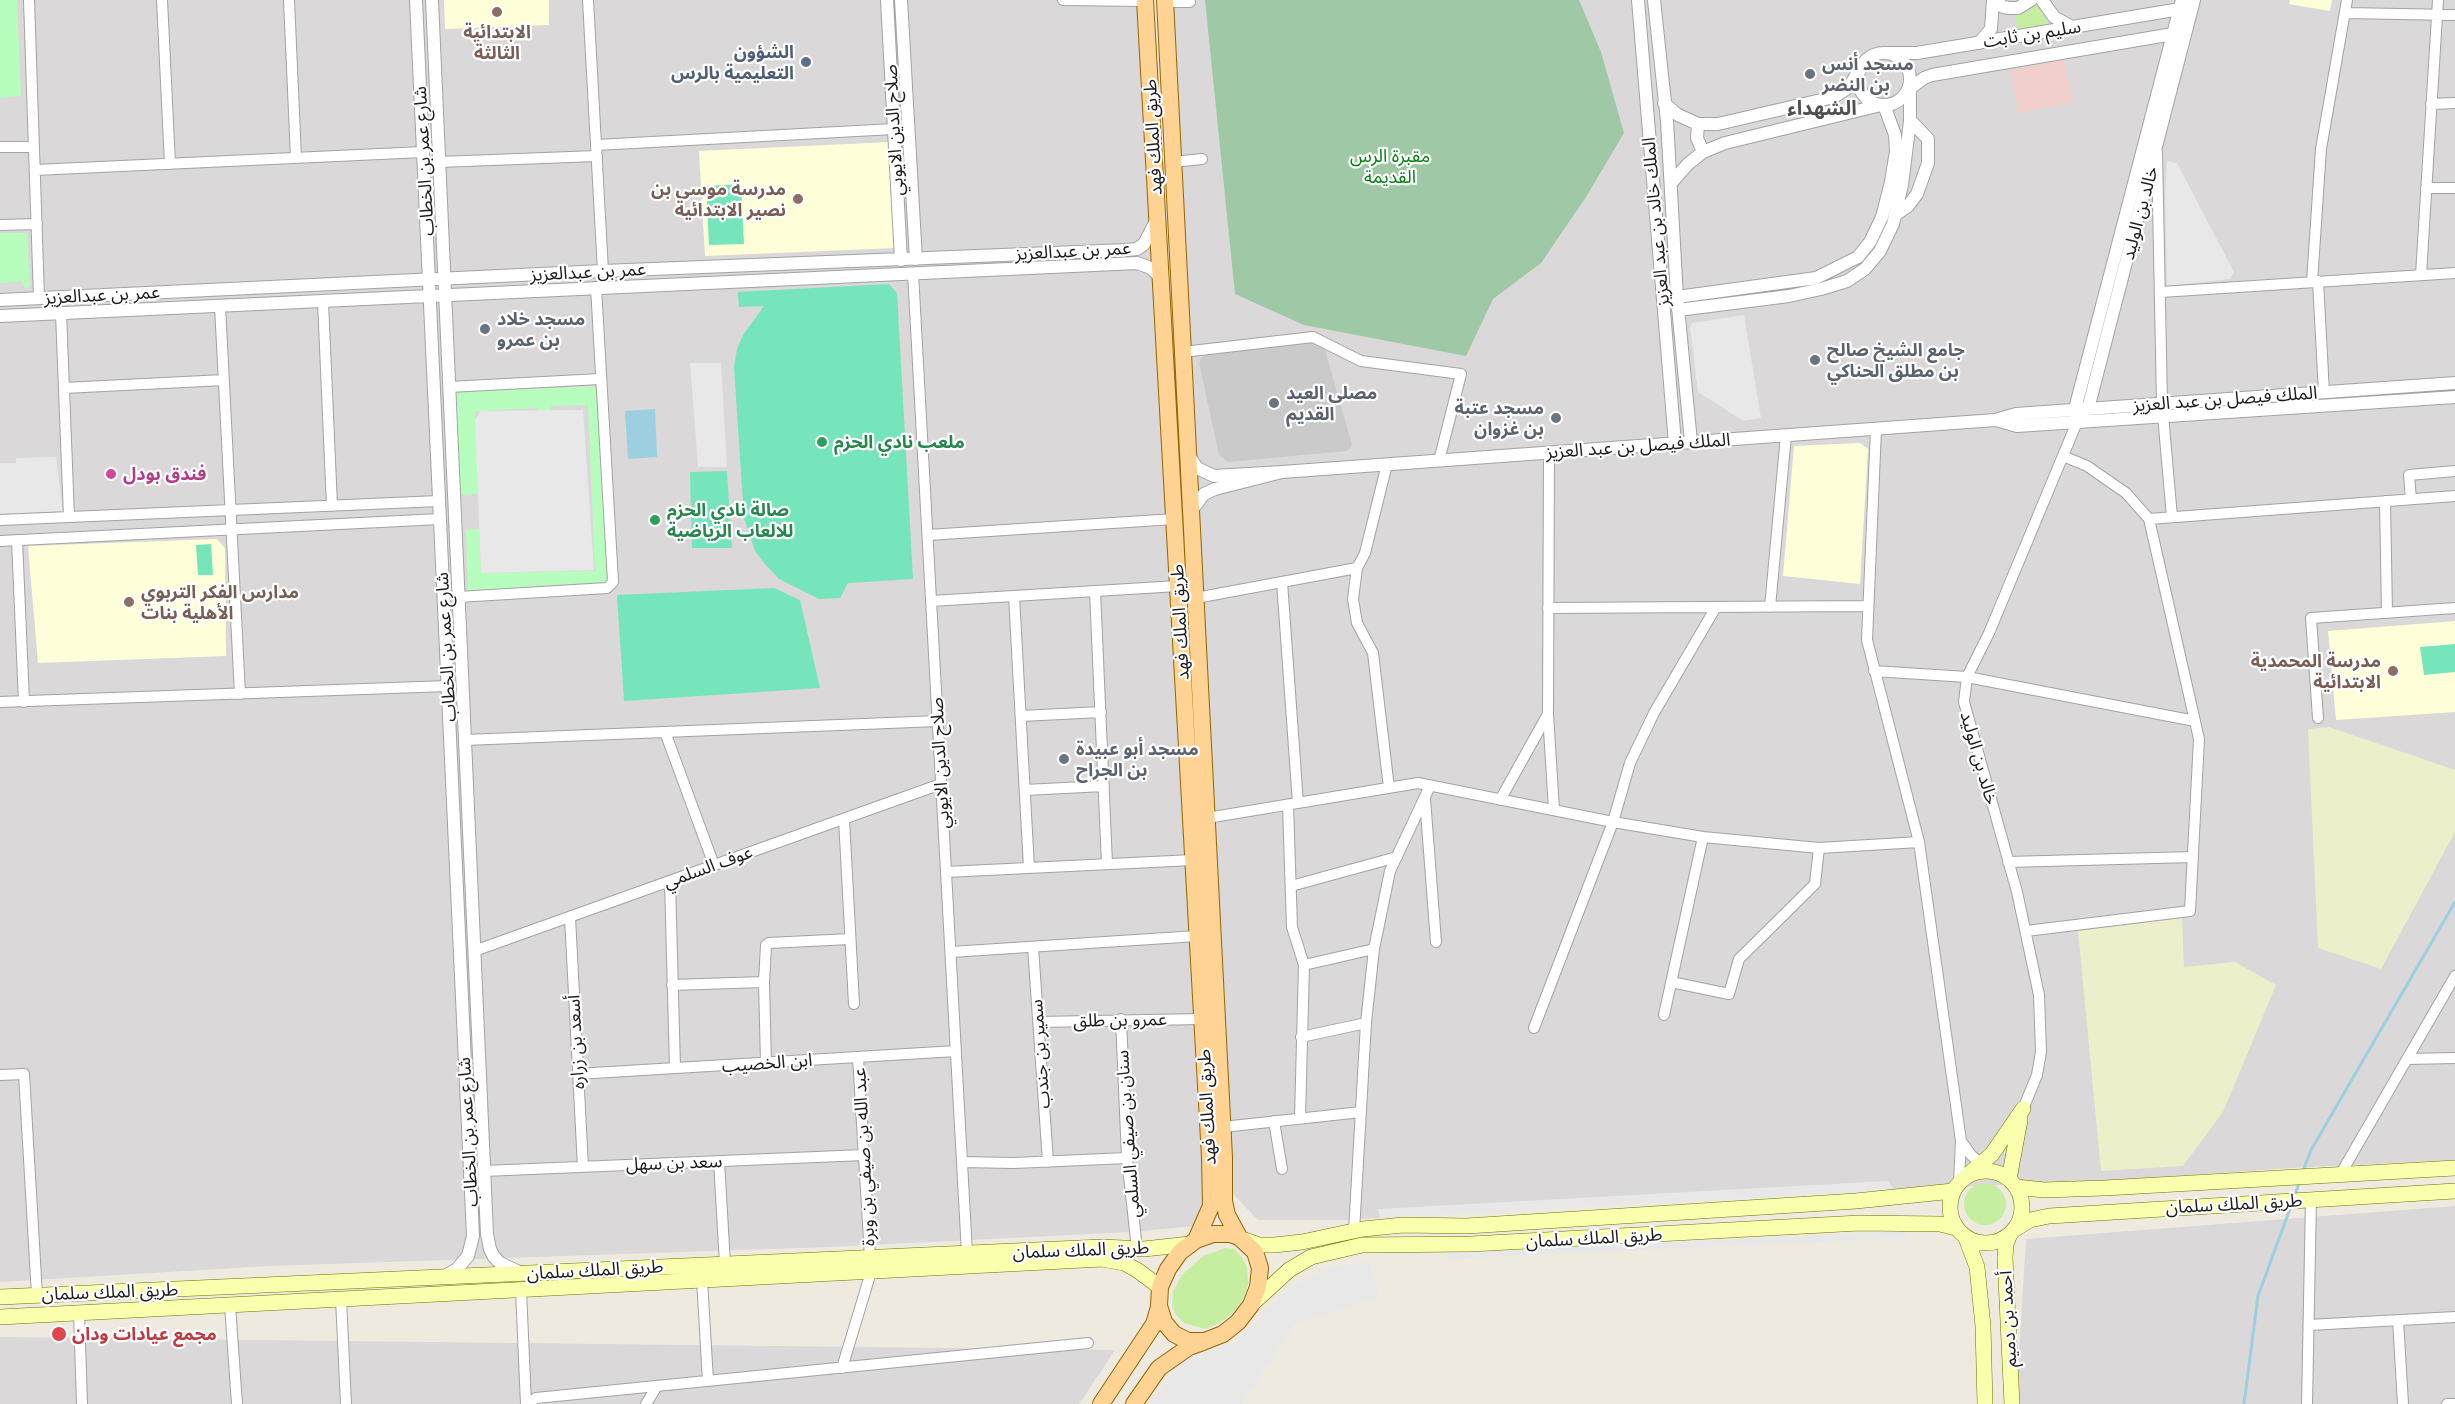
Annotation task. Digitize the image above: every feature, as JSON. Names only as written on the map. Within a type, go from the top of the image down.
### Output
[{"type":"main road","name":"طريق الملك فهد","points":[[1145,0],[1211,1206],[1205,1223],[1193,1242]]},
{"type":"main road","name":"طريق الملك فهد","points":[[1165,1],[1188,454],[1195,480],[1191,511],[1223,1127],[1224,1201],[1227,1215],[1242,1238]]},
{"type":"main road","points":[[1984,1168],[2012,1183],[2021,1197],[2022,1208],[2020,1219],[2013,1231],[2000,1240],[1989,1243],[1977,1242],[1961,1233],[1949,1210],[1960,1183],[1984,1168],[2023,1109]]},
{"type":"main road","points":[[2012,1183],[2023,1109]]},
{"type":"main road","name":"طريق الملك سلمان","points":[[2012,1183],[2044,1190],[2106,1188],[2455,1168]]},
{"type":"main road","name":"طريق الملك سلمان","points":[[1242,1238],[1259,1245],[1274,1245],[1403,1225],[1467,1226],[1856,1201],[1960,1183]]},
{"type":"main road","name":"طريق الملك سلمان","points":[[2013,1231],[2030,1220],[2049,1216],[2455,1191]]},
{"type":"main road","name":"طريق الملك سلمان","points":[[1251,1305],[1289,1270],[1311,1257],[1362,1245],[1471,1245],[1860,1223],[1940,1224],[1961,1233]]},
{"type":"main road","name":"أحمد بن دميم","points":[[2012,1404],[2005,1258],[2013,1231]]},
{"type":"main road","name":"أحمد بن دميم","points":[[1961,1233],[1977,1267],[1983,1326],[1985,1404]]},
{"type":"main road","points":[[1101,1404],[1154,1324],[1159,1306],[1160,1287],[1168,1269],[1180,1252],[1193,1242],[1214,1234],[1230,1234],[1242,1238],[1255,1252],[1260,1268],[1258,1287],[1251,1305],[1238,1322],[1223,1334],[1189,1347],[1159,1368],[1134,1404]]},
{"type":"main road","name":"طريق الملك سلمان","points":[[0,1317],[702,1280],[967,1253],[1102,1247],[1137,1249],[1193,1242]]},
{"type":"main road","name":"طريق الملك سلمان","points":[[0,1297],[440,1279],[725,1264],[870,1264],[1102,1259],[1124,1263],[1160,1287]]},
{"type":"main road","points":[[1159,1306],[1164,1322],[1174,1334],[1188,1341],[1205,1341]]},
{"type":"street","points":[[28,0],[39,298]]},
{"type":"street","points":[[162,0],[170,164]]},
{"type":"street","points":[[289,0],[296,158]]},
{"type":"street","name":"شارع عمر بن الخطاب","points":[[416,0],[473,1236],[468,1256],[463,1263],[440,1279]]},
{"type":"street","name":"شارع عمر بن الخطاب","points":[[432,0],[484,1171],[490,1249],[500,1263],[523,1273]]},
{"type":"street","points":[[588,0],[603,271]]},
{"type":"street","name":"صلاح الدين الايوبي","points":[[887,0],[901,260]]},
{"type":"street","name":"صلاح الدين الايوبي","points":[[901,0],[916,259]]},
{"type":"street","points":[[1063,0],[1145,0]]},
{"type":"street","name":"الملك خالد بن عبد العزيز","points":[[1638,0],[1675,443]]},
{"type":"street","name":"الملك خالد بن عبد العزيز","points":[[1654,0],[1672,182],[1678,310],[1692,442]]},
{"type":"street","points":[[1979,43],[1991,29],[1995,0],[2009,8],[2018,8],[2031,0]]},
{"type":"street","points":[[2042,0],[2054,17],[2073,27]]},
{"type":"street","name":"خالد بن الوليد","points":[[2080,414],[2089,405],[2194,0]]},
{"type":"street","points":[[2324,393],[2315,281],[2321,149],[2347,0]]},
{"type":"street","points":[[2421,275],[2438,0]]},
{"type":"street","points":[[1165,1],[1190,2]]},
{"type":"street","name":"سليم بن ثابت","points":[[1885,53],[1917,53],[1979,43],[2181,5]]},
{"type":"street","name":"خالد بن الوليد","points":[[2023,1109],[2037,1075],[2042,1028],[2039,995],[2026,931],[1964,702],[1968,676],[1989,633],[2080,414],[2181,5]]},
{"type":"street","points":[[2344,13],[2455,15]]},
{"type":"street","name":"سليم بن ثابت","points":[[1909,87],[1932,75],[2173,34]]},
{"type":"street","points":[[1664,103],[1678,115],[1698,124],[1718,124],[1834,98],[1849,87],[1862,66],[1876,55],[1885,53],[1901,60],[1907,66],[1910,120],[1902,185],[1895,215],[1880,250],[1865,269],[1847,281],[1821,289],[1789,296],[1678,310]]},
{"type":"street","points":[[1677,297],[1816,278],[1858,257],[1870,242],[1882,217],[1896,151],[1895,135],[1882,105],[1873,102],[1862,91],[1859,82],[1862,66]]},
{"type":"street","points":[[1672,182],[1688,164],[1703,152],[1725,143],[1897,102],[1909,87]]},
{"type":"street","points":[[2431,104],[2455,103]]},
{"type":"street","points":[[1895,215],[1908,206],[1917,194],[1928,163],[1928,139],[1910,120]]},
{"type":"street","points":[[1698,124],[1697,138],[1703,152]]},
{"type":"street","points":[[439,162],[894,129]]},
{"type":"street","points":[[0,147],[34,147]]},
{"type":"street","points":[[2157,149],[2163,410],[2172,517]]},
{"type":"street","points":[[35,170],[423,152]]},
{"type":"street","points":[[1173,162],[1202,159]]},
{"type":"street","points":[[2426,188],[2455,188]]},
{"type":"street","name":"عمر بن عبدالعزيز","points":[[0,300],[603,271],[1137,249],[1151,236],[1158,218]]},
{"type":"street","points":[[0,225],[37,224]]},
{"type":"street","name":"عمر بن عبدالعزيز","points":[[0,316],[1137,263],[1151,268],[1161,278]]},
{"type":"street","name":"صلاح الدين الايوبي","points":[[913,273],[967,1253]]},
{"type":"street","points":[[2161,292],[2455,273]]},
{"type":"street","points":[[458,597],[607,588],[613,582],[596,287]]},
{"type":"street","points":[[323,302],[332,506]]},
{"type":"street","points":[[220,306],[240,694]]},
{"type":"street","points":[[61,313],[69,517]]},
{"type":"street","points":[[1183,352],[1313,337],[1361,361],[1461,374],[1439,461]]},
{"type":"street","points":[[449,387],[600,379]]},
{"type":"street","points":[[64,388],[224,380]]},
{"type":"street","name":"الملك فيصل بن عبد العزيز","points":[[2163,410],[2324,393],[2455,383]]},
{"type":"street","name":"الملك فيصل بن عبد العزيز","points":[[1282,472],[1995,420],[2016,414],[2080,414],[2455,397]]},
{"type":"street","points":[[1876,429],[1867,640],[1919,842],[1961,1140],[1960,1183]]},
{"type":"street","points":[[1770,607],[1786,435]]},
{"type":"street","points":[[1549,453],[1548,714],[1554,810]]},
{"type":"street","points":[[2026,931],[2190,911],[2199,739],[2149,519],[2126,493],[2087,466],[2063,456]]},
{"type":"street","points":[[1387,464],[1365,553],[1357,568],[1353,599],[1356,623],[1373,653],[1389,788]]},
{"type":"street","points":[[2410,499],[2409,475],[2455,471]]},
{"type":"street","points":[[1173,488],[1214,476],[1282,472]]},
{"type":"street","points":[[1191,511],[1204,494],[1215,489],[1282,472]]},
{"type":"street","points":[[1195,480],[1215,489]]},
{"type":"street","points":[[2149,519],[2455,496]]},
{"type":"street","points":[[0,520],[439,501]]},
{"type":"street","points":[[2385,501],[2387,613]]},
{"type":"street","points":[[0,541],[440,519]]},
{"type":"street","points":[[928,535],[1174,519]]},
{"type":"street","points":[[17,540],[24,702]]},
{"type":"street","points":[[1196,598],[1357,568]]},
{"type":"street","points":[[1282,582],[1293,804],[1292,927],[1304,964],[1300,1118]]},
{"type":"street","points":[[931,601],[1178,586]]},
{"type":"street","points":[[1095,591],[1107,864]]},
{"type":"street","points":[[1014,596],[1029,868]]},
{"type":"street","points":[[1548,608],[1867,606]]},
{"type":"street","points":[[1534,1028],[1613,822],[1635,753],[1654,713],[1716,607]]},
{"type":"street","points":[[2318,718],[2311,618],[2455,609]]},
{"type":"street","points":[[1874,671],[1968,676],[2195,722]]},
{"type":"street","points":[[0,702],[448,686]]},
{"type":"street","points":[[1021,716],[1101,712]]},
{"type":"street","points":[[1500,800],[1548,714]]},
{"type":"street","points":[[465,740],[938,721]]},
{"type":"street","points":[[665,732],[714,866]]},
{"type":"street","points":[[1207,818],[1418,783],[1427,791],[1500,800],[1703,837],[1819,848],[1919,842]]},
{"type":"street","name":"عوف السلمي","points":[[474,951],[941,784]]},
{"type":"street","points":[[1025,790],[1104,786]]},
{"type":"street","points":[[1354,1231],[1366,1023],[1374,949],[1390,871],[1427,791]]},
{"type":"street","points":[[1427,791],[1436,942]]},
{"type":"street","points":[[844,819],[854,1004]]},
{"type":"street","points":[[1664,1015],[1703,837]]},
{"type":"street","points":[[1671,982],[1729,994],[1739,959],[1815,884],[1819,848]]},
{"type":"street","points":[[1291,886],[1397,856]]},
{"type":"street","points":[[2008,862],[2193,856]]},
{"type":"street","points":[[946,872],[1193,860]]},
{"type":"street","points":[[670,881],[675,1068]]},
{"type":"street","name":"أسعد بن زراره","points":[[570,917],[583,1167]]},
{"type":"street","points":[[951,952],[1197,936]]},
{"type":"street","points":[[766,1063],[764,982],[766,945],[850,939]]},
{"type":"street","name":"سمير بن جندب","points":[[1033,947],[1048,1162]]},
{"type":"street","points":[[1304,964],[1374,949]]},
{"type":"street","points":[[2340,1175],[2455,976]]},
{"type":"street","points":[[672,985],[764,982]]},
{"type":"street","name":"سنان بن صيفي السلمي","points":[[1121,1019],[1127,1158],[1137,1249]]},
{"type":"street","name":"عمرو بن طلق","points":[[1038,1022],[1202,1019]]},
{"type":"street","points":[[1301,1037],[1366,1023]]},
{"type":"street","name":"ابن الخصيب","points":[[577,1074],[956,1051]]},
{"type":"street","name":"عبد الله بن صيفي بن وبرة","points":[[858,1057],[870,1264]]},
{"type":"street","points":[[2407,1059],[2455,1058]]},
{"type":"street","points":[[0,1075],[24,1074],[37,1295]]},
{"type":"street","points":[[1223,1127],[1361,1112]]},
{"type":"street","points":[[1274,1121],[1281,1169]]},
{"type":"street","points":[[1961,1140],[1984,1168]]},
{"type":"street","name":"سعد بن سهل","points":[[484,1171],[864,1155]]},
{"type":"street","points":[[962,1162],[1048,1162],[1127,1158]]},
{"type":"street","points":[[719,1161],[725,1264]]},
{"type":"street","points":[[2307,1404],[2311,1199]]},
{"type":"street","points":[[842,1368],[870,1264]]},
{"type":"street","points":[[702,1280],[708,1381]]},
{"type":"street","points":[[521,1290],[527,1404]]},
{"type":"street","points":[[341,1299],[346,1404]]},
{"type":"street","points":[[230,1305],[237,1404]]},
{"type":"street","points":[[79,1313],[82,1404]]},
{"type":"street","points":[[2309,1325],[2455,1317]]},
{"type":"street","points":[[2398,1320],[2403,1404]]},
{"type":"street","points":[[527,1404],[536,1398],[1088,1343]]},
{"type":"street","points":[[646,1404],[657,1386]]},
{"type":"street","points":[[2446,1404],[2455,1404]]},
{"type":"shaded area","points":[[0,0],[1140,0],[1198,1108],[1207,1225],[1131,1232],[829,1247],[269,1266],[0,1282]]},
{"type":"shaded area","name":"الابتدائية الثالثة","points":[[444,0],[549,0],[549,25],[445,29]]},
{"type":"shaded area","points":[[1160,0],[2455,0],[2455,1160],[2289,1168],[2126,1180],[1653,1199],[1347,1220],[1258,1220],[1235,1196],[1220,1167]]},
{"type":"shaded area","points":[[2290,0],[2332,0],[2330,11],[2289,4]]},
{"type":"shaded area","points":[[2064,59],[2073,102],[2019,113],[2010,71]]},
{"type":"shaded area","name":"مدرسة موسى بن نصير الابتدائية","points":[[890,142],[896,248],[705,256],[699,151]]},
{"type":"shaded area","points":[[2167,161],[2177,163],[2234,272],[2230,279],[2167,286],[2165,192]]},
{"type":"shaded area","points":[[1744,315],[1761,418],[1743,421],[1698,392],[1690,327],[1692,323]]},
{"type":"shaded area","name":"مصلى العيد القديم","points":[[1313,340],[1325,350],[1352,445],[1347,451],[1228,462],[1219,455],[1199,362],[1203,356]]},
{"type":"shaded area","points":[[690,363],[721,363],[727,467],[698,467]]},
{"type":"shaded area","points":[[583,410],[594,570],[481,573],[475,419],[481,411]]},
{"type":"shaded area","points":[[1860,443],[1868,449],[1860,584],[1783,576],[1794,446]]},
{"type":"shaded area","points":[[56,457],[63,511],[0,514],[0,463],[16,463],[16,458]]},
{"type":"shaded area","name":"مدارس الفكر التربوي الأهلية بنات","points":[[217,539],[225,548],[226,656],[38,663],[28,546]]},
{"type":"shaded area","name":"مدرسة المحمدية الابتدائية","points":[[2455,621],[2455,712],[2336,720],[2328,631]]},
{"type":"shaded area","points":[[2329,727],[2455,770],[2455,832],[2381,969],[2318,948],[2308,729]]},
{"type":"shaded area","points":[[2182,918],[2184,967],[2235,962],[2276,985],[2223,1112],[2183,1166],[2101,1171],[2078,931]]},
{"type":"shaded area","points":[[1888,1181],[1894,1190],[1380,1218],[1378,1209]]},
{"type":"shaded area","points":[[2455,1206],[2455,1404],[2016,1404],[2026,1239]]},
{"type":"shaded area","points":[[1905,1231],[1908,1238],[1446,1259],[1446,1253]]},
{"type":"shaded area","points":[[1369,1262],[1379,1297],[1295,1323],[1242,1404],[1150,1404],[1176,1365],[1199,1354],[1236,1342],[1290,1287],[1328,1268]]},
{"type":"shaded area","points":[[0,1337],[1115,1350],[1079,1404],[0,1404]]},
{"type":"green space","points":[[0,0],[17,0],[21,96],[0,98]]},
{"type":"green space","name":"مقبرة الرس القديمة","points":[[1205,0],[1579,0],[1601,52],[1624,133],[1586,197],[1541,263],[1493,299],[1466,356],[1304,325],[1235,294]]},
{"type":"green space","points":[[2034,3],[2051,27],[2019,32],[2013,9],[2016,13],[2026,13]]},
{"type":"green space","points":[[741,184],[744,244],[709,245],[706,186]]},
{"type":"green space","points":[[0,233],[27,233],[30,287],[25,288],[21,281],[0,283]]},
{"type":"green space","name":"ملعب نادي الحزم","points":[[889,284],[897,293],[913,579],[848,583],[840,598],[819,599],[779,579],[764,563],[755,551],[744,518],[734,367],[737,349],[743,335],[764,306],[739,307],[738,292]]},
{"type":"green space","points":[[602,386],[611,582],[531,586],[529,590],[468,592],[466,530],[479,529],[481,573],[595,571],[588,405],[551,406],[551,417],[538,417],[537,408],[475,411],[478,494],[459,495],[455,392]]},
{"type":"green space","points":[[727,471],[732,548],[692,548],[690,472]]},
{"type":"green space","points":[[211,544],[213,575],[198,575],[196,545]]},
{"type":"green space","points":[[774,588],[800,600],[820,688],[624,701],[617,595]]},
{"type":"green space","points":[[2455,644],[2455,672],[2424,675],[2420,647]]},
{"type":"green space","points":[[1985,1183],[1993,1184],[2000,1189],[2005,1196],[2005,1212],[2000,1219],[1993,1224],[1985,1225],[1977,1224],[1970,1219],[1965,1212],[1964,1204],[1965,1196],[1970,1189],[1977,1184]]},
{"type":"green space","points":[[1225,1248],[1234,1249],[1242,1257],[1247,1267],[1248,1284],[1245,1295],[1237,1308],[1215,1325],[1205,1329],[1184,1323],[1176,1315],[1172,1305],[1173,1291],[1182,1275],[1203,1256]]},
{"type":"water","points":[[655,409],[657,457],[628,459],[625,411]]},
{"type":"waterway","points":[[2303,1171],[2311,1150],[2455,902]]},
{"type":"waterway","points":[[2295,1195],[2299,1183]]},
{"type":"waterway","points":[[2244,1404],[2258,1296],[2291,1206]]},
{"type":"place","name":"الابتدائية الثالثة","points":[[497,12]]},
{"type":"place","name":"الشؤون التعليمية بالرس","points":[[806,62]]},
{"type":"place","name":"مسجد أنس بن النضر","points":[[1810,74]]},
{"type":"place","name":"مدرسة موسى بن نصير الابتدائية","points":[[798,199]]},
{"type":"place","name":"مسجد خلاد بن عمرو","points":[[485,329]]},
{"type":"place","name":"جامع الشيخ صالح بن مطلق الحناكي","points":[[1815,360]]},
{"type":"place","name":"مصلى العيد القديم","points":[[1274,403]]},
{"type":"place","name":"مسجد عتبة بن غزوان","points":[[1556,418]]},
{"type":"place","name":"ملعب نادي الحزم","points":[[822,442]]},
{"type":"place","name":"فندق بودل","points":[[111,474]]},
{"type":"place","name":"صالة نادي الحزم للالعاب الرياضية","points":[[655,520]]},
{"type":"place","name":"مدارس الفكر التربوي الأهلية بنات","points":[[129,602]]},
{"type":"place","name":"مدرسة المحمدية الابتدائية","points":[[2393,671]]},
{"type":"place","name":"مسجد أبو عبيدة بن الجراح","points":[[1064,759]]},
{"type":"place","name":"مجمع عيادات ودان","points":[[59,1334]]},
{"type":"district","name":"الشهداء","points":[[1822,109]]}]
